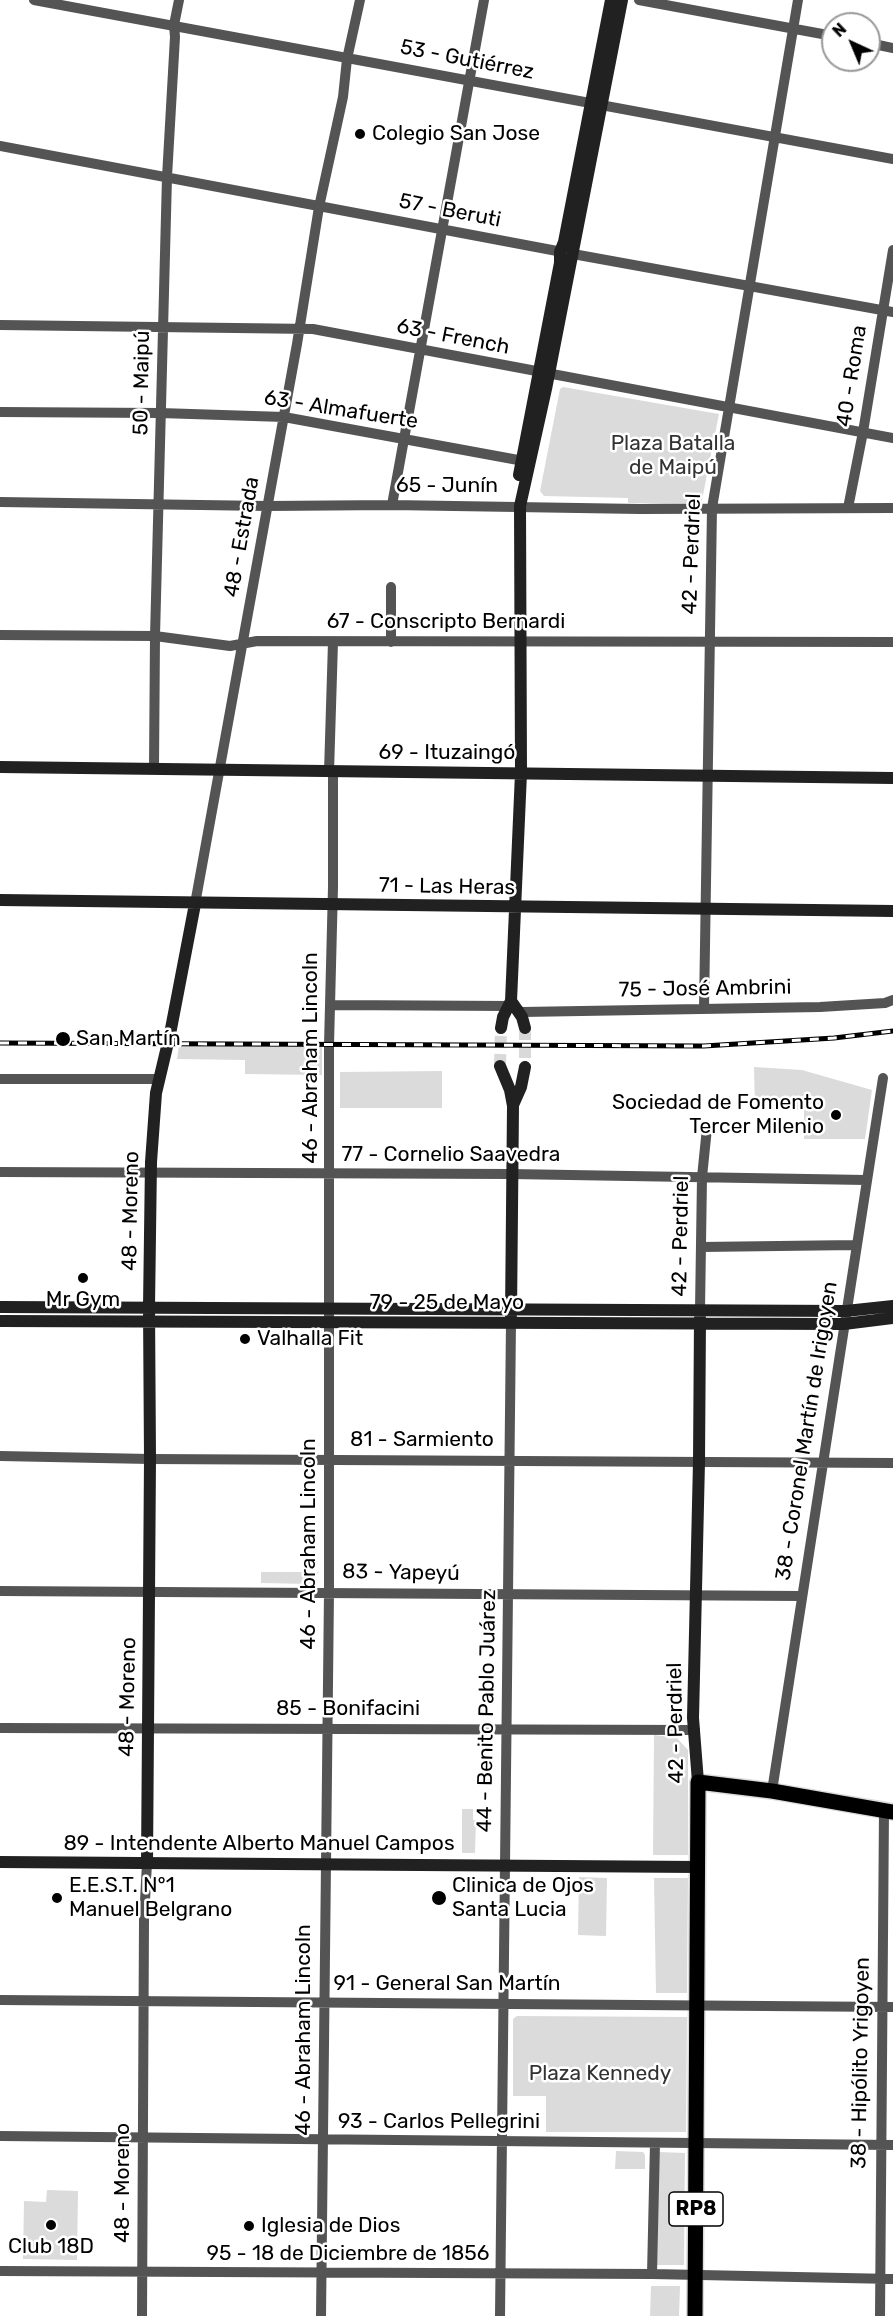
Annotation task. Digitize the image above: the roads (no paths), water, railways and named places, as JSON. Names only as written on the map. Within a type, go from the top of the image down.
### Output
[{"type":"main road","points":[[698,1782],[772,1791],[888,1811]]},
{"type":"main road","name":"42 - Perdriel","points":[[695,2316],[698,1782]]},
{"type":"street","name":"53 - Gutiérrez","points":[[34,0],[893,159]]},
{"type":"street","name":"50 - Maipú","points":[[154,767],[162,326],[174,25],[179,0]]},
{"type":"street","name":"48 - Estrada","points":[[159,1079],[195,904],[300,328],[319,207],[343,97],[347,59],[360,0]]},
{"type":"street","points":[[392,505],[484,0]]},
{"type":"street","points":[[501,1028],[512,1006],[521,773],[520,506],[526,461],[544,374],[573,254],[611,0]]},
{"type":"street","points":[[544,374],[560,252],[622,0]]},
{"type":"street","points":[[639,0],[821,34]]},
{"type":"street","name":"42 - Perdriel","points":[[704,1008],[712,508],[798,0]]},
{"type":"street","name":"57 - Beruti","points":[[0,146],[560,252],[888,311]]},
{"type":"street","name":"40 - Roma","points":[[848,508],[888,311],[893,249]]},
{"type":"street","name":"63 - French","points":[[0,325],[300,328],[893,438]]},
{"type":"street","name":"63 - Almafuerte","points":[[0,412],[160,413],[284,417],[526,461]]},
{"type":"street","name":"65 - Junín","points":[[0,502],[267,506],[893,508]]},
{"type":"street","points":[[391,587],[391,642]]},
{"type":"street","name":"67 - Conscripto Bernardi","points":[[0,635],[155,636],[230,645],[257,641],[893,642]]},
{"type":"street","name":"46 - Abraham Lincoln","points":[[321,2316],[330,1322],[330,1005],[333,905],[331,772],[333,642]]},
{"type":"street","name":"69 - Ituzaingó","points":[[0,767],[154,767],[331,772],[893,778]]},
{"type":"street","name":"71 - Las Heras","points":[[0,900],[893,911]]},
{"type":"street","name":"75 - José Ambrini","points":[[330,1005],[512,1006],[522,1012],[820,1007],[885,1003],[893,1000]]},
{"type":"street","points":[[512,1006],[525,1028]]},
{"type":"street","name":"44 - Benito Pablo Juárez","points":[[500,1066],[510,1090],[513,1106],[500,2316]]},
{"type":"street","name":"44 - Benito Pablo Juárez","points":[[513,1106],[521,1087],[525,1067]]},
{"type":"street","name":"38 - Coronel Martín de Irigoyen","points":[[772,1791],[883,1078]]},
{"type":"street","points":[[0,1079],[159,1079]]},
{"type":"street","name":"48 - Moreno","points":[[142,2316],[143,2001],[144,1899],[147,1863],[150,1459],[149,1307],[151,1174],[159,1079]]},
{"type":"street","name":"42 - Perdriel","points":[[698,1782],[693,1718],[697,1596],[702,1177],[707,1128]]},
{"type":"street","name":"77 - Cornelio Saavedra","points":[[0,1172],[511,1174],[866,1180]]},
{"type":"street","points":[[701,1247],[856,1245]]},
{"type":"street","name":"79 - 25 de Mayo","points":[[845,1318],[893,1306]]},
{"type":"street","name":"79 - 25 de Mayo","points":[[0,1307],[511,1309],[700,1317]]},
{"type":"street","name":"79 - 25 de Mayo","points":[[0,1321],[511,1322],[700,1317],[893,1318]]},
{"type":"street","name":"81 - Sarmiento","points":[[0,1456],[150,1459],[893,1463]]},
{"type":"street","name":"83 - Yapeyú","points":[[0,1591],[801,1596]]},
{"type":"street","name":"85 - Bonifacini","points":[[0,1728],[695,1730]]},
{"type":"street","name":"38 - Hipólito Yrigoyen","points":[[880,2316],[879,2146],[887,2007],[888,1811]]},
{"type":"street","name":"89 - Intendente Alberto Manuel Campos","points":[[0,1862],[698,1867]]},
{"type":"street","name":"91 - General San Martín","points":[[0,2000],[887,2007]]},
{"type":"street","name":"93 - Carlos Pellegrini","points":[[0,2136],[893,2145]]},
{"type":"street","points":[[652,2274],[655,2143]]},
{"type":"street","name":"95 - 18 de Diciembre de 1856","points":[[0,2271],[652,2274],[893,2279]]},
{"type":"tunnel","points":[[500,1066],[501,1028]]},
{"type":"tunnel","points":[[525,1028],[525,1067]]},
{"type":"railway","points":[[0,1043],[704,1046],[834,1038],[893,1031]]},
{"type":"place","name":"Colegio San Jose","points":[[360,134]]},
{"type":"place","name":"San Martín","points":[[63,1039]]},
{"type":"place","name":"Sociedad de Fomento Tercer Milenio","points":[[836,1115]]},
{"type":"place","name":"Mr Gym","points":[[83,1278]]},
{"type":"place","name":"Valhalla Fit","points":[[245,1339]]},
{"type":"place","name":"E.E.S.T. N°1 Manuel Belgrano","points":[[57,1898]]},
{"type":"place","name":"Clinica de Ojos Santa Lucia","points":[[439,1898]]},
{"type":"place","name":"Club 18D","points":[[51,2225]]},
{"type":"place","name":"Iglesia de Dios","points":[[249,2226]]},
{"type":"park label","name":"Plaza Batalla de Maipú","points":[[673,456]]},
{"type":"park label","name":"Plaza Kennedy","points":[[600,2074]]}]
